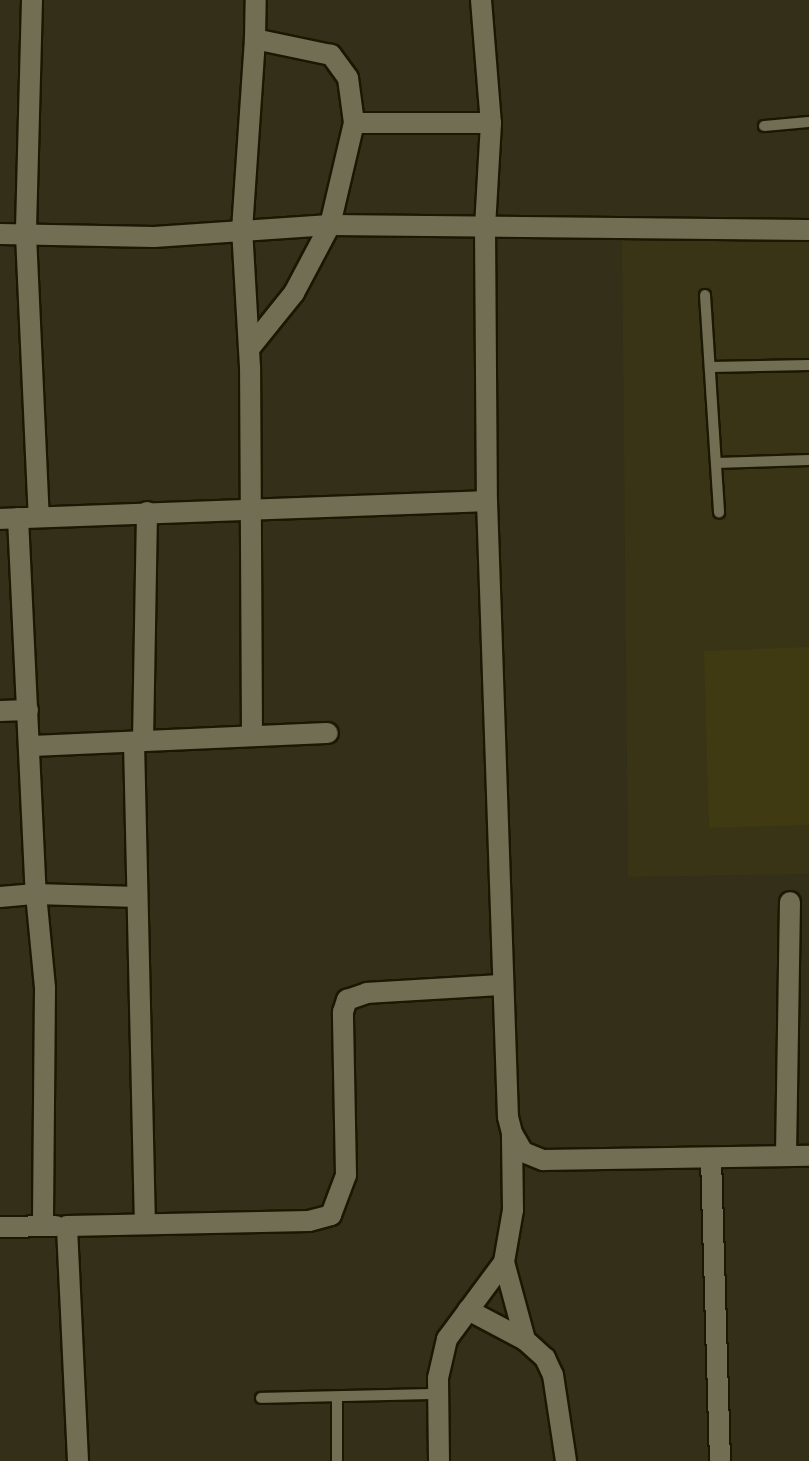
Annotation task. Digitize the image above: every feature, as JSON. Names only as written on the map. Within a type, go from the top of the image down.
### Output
[{"type":"street","points":[[32,0],[26,235],[39,516]]},
{"type":"street","points":[[252,736],[249,349],[242,230],[256,0]]},
{"type":"street","points":[[481,0],[491,123],[485,227],[487,501],[508,1117],[512,1133],[513,1210],[504,1262],[525,1340]]},
{"type":"street","points":[[249,349],[294,293],[330,225],[354,123],[348,78],[331,55],[255,39]]},
{"type":"street","points":[[354,123],[491,123]]},
{"type":"street","points":[[0,234],[154,237],[330,225],[809,230]]},
{"type":"street","points":[[43,1226],[45,988],[36,894],[31,746],[9,518],[487,501]]},
{"type":"street","points":[[145,1223],[137,897],[138,741],[147,512]]},
{"type":"street","points":[[0,711],[28,710]]},
{"type":"street","points":[[31,746],[328,733]]},
{"type":"street","points":[[0,897],[36,894],[137,897]]},
{"type":"street","points":[[786,1156],[790,902]]},
{"type":"street","points":[[0,1227],[309,1221],[331,1215],[346,1175],[343,1012],[347,1000],[367,993],[503,985]]},
{"type":"street","points":[[512,1133],[523,1152],[543,1160],[809,1156]]},
{"type":"street","points":[[711,1158],[720,1461]]},
{"type":"street","points":[[67,1226],[78,1461]]},
{"type":"street","points":[[439,1461],[438,1394],[447,1339],[504,1262]]},
{"type":"street","points":[[468,1310],[525,1340],[545,1358],[553,1375],[566,1461]]},
{"type":"lane","points":[[764,126],[809,122]]},
{"type":"lane","points":[[705,295],[719,513]]},
{"type":"lane","points":[[711,367],[809,365]]},
{"type":"lane","points":[[716,463],[809,460]]},
{"type":"lane","points":[[261,1398],[438,1394]]},
{"type":"lane","points":[[337,1397],[337,1461]]},
{"type":"shaded area","points":[[809,236],[809,874],[628,877],[622,240]]},
{"type":"shaded area","points":[[809,647],[809,825],[709,828],[704,651]]}]
